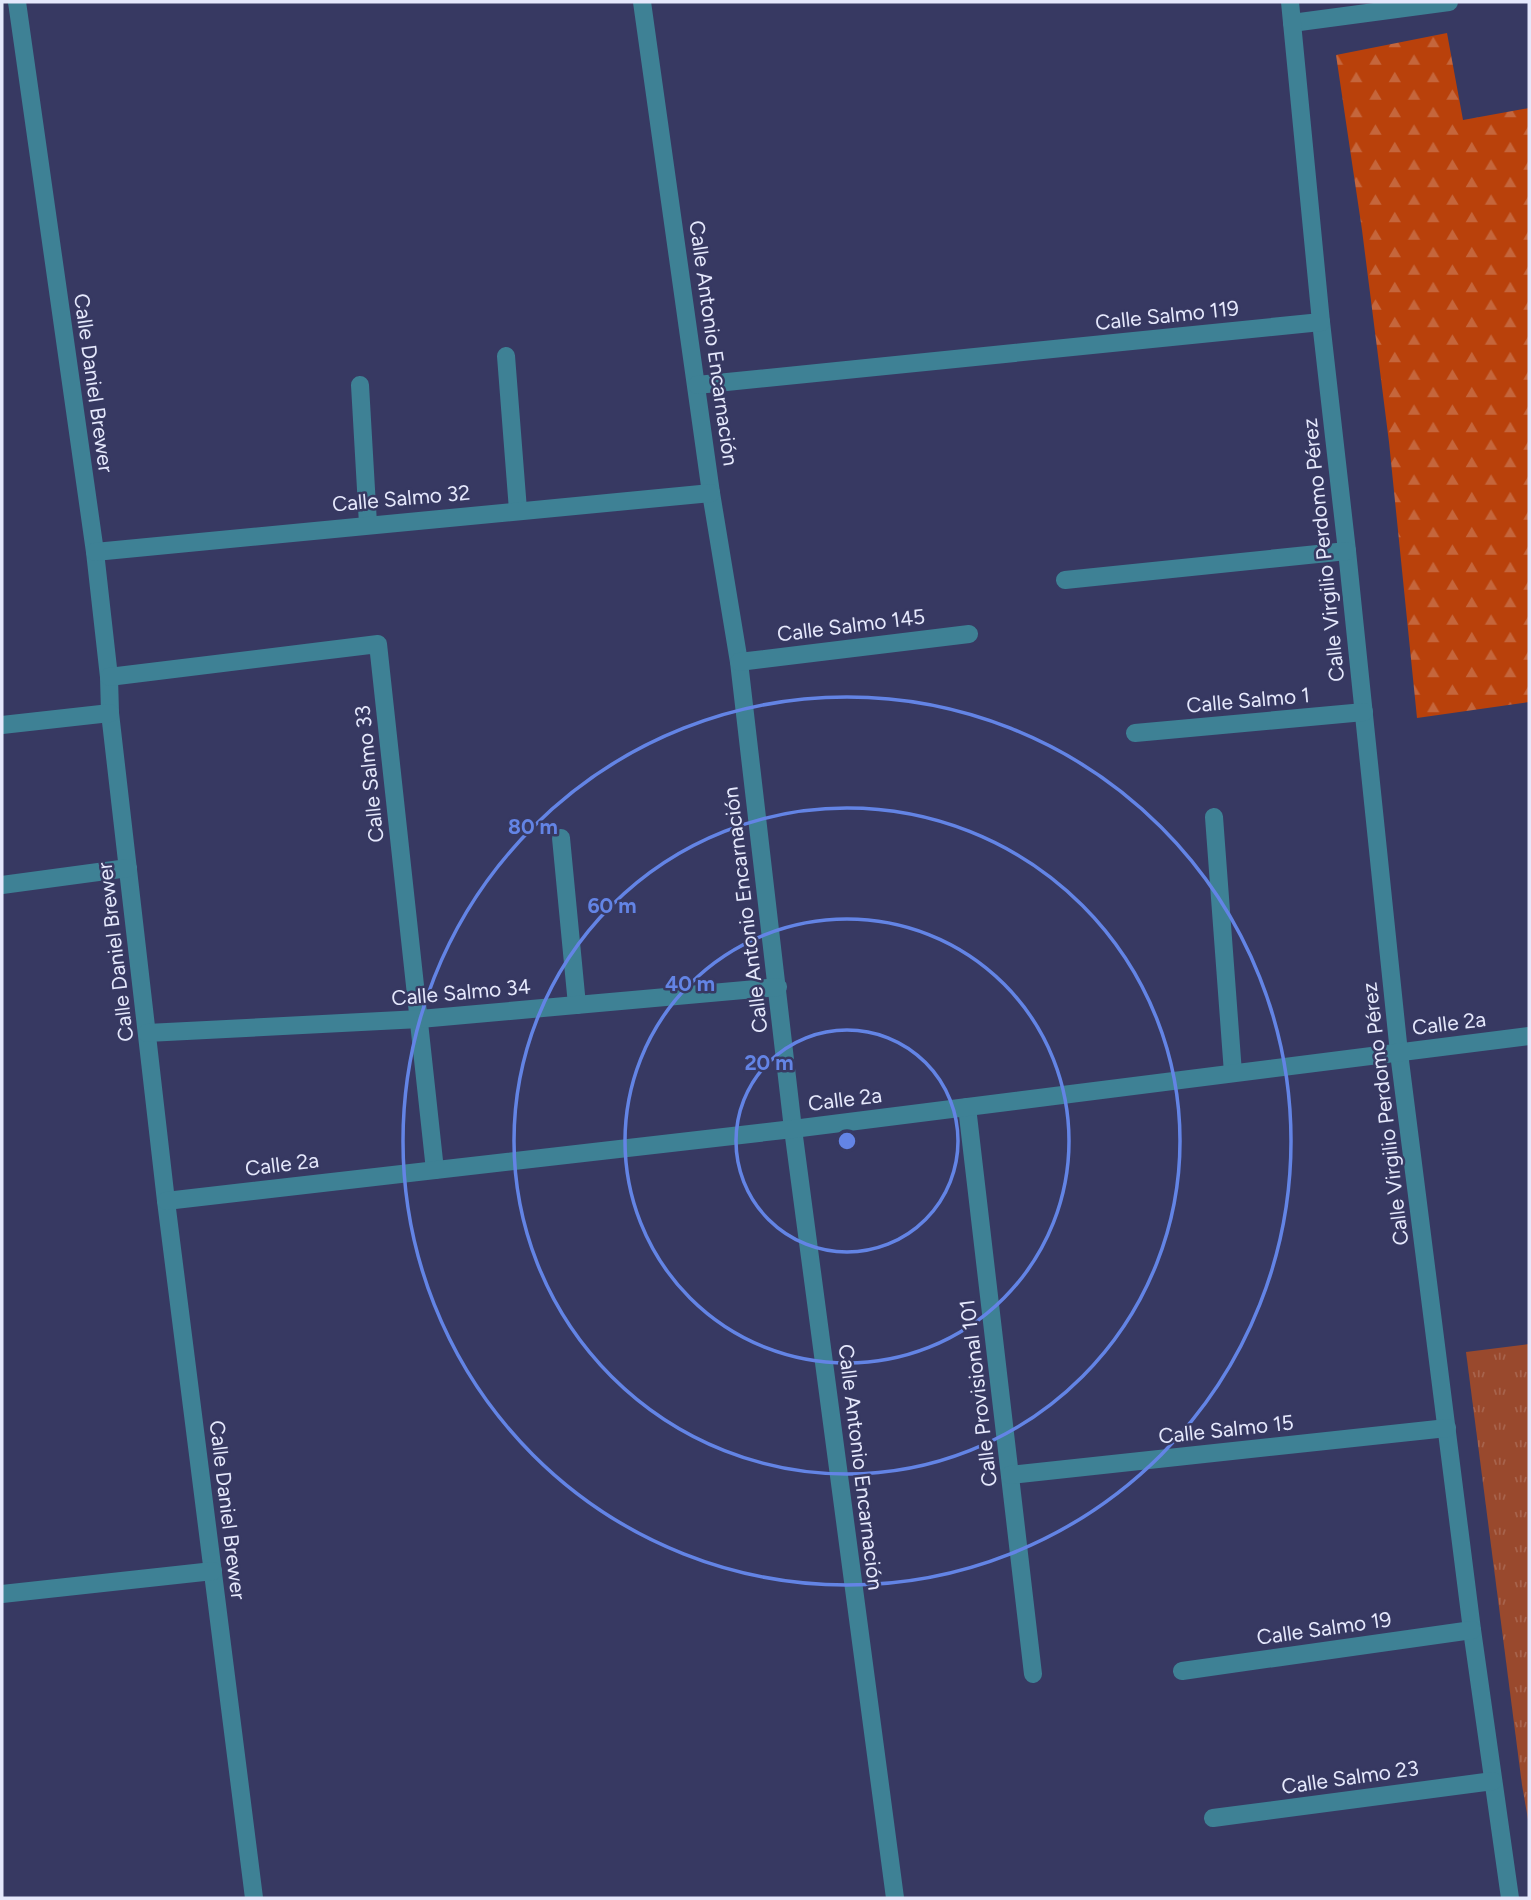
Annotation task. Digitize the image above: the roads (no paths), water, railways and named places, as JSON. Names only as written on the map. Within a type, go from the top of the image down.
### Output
[{"type":"street","name":"Calle Daniel Brewer","points":[[17,2],[95,551],[109,677],[110,713],[166,1201],[254,1898]]},
{"type":"street","name":"Calle Antonio Encarnación","points":[[642,2],[711,493],[739,662],[793,1129],[895,1898]]},
{"type":"street","points":[[1290,2],[1321,322]]},
{"type":"street","points":[[1292,23],[1450,2]]},
{"type":"street","name":"Calle Salmo 119","points":[[697,384],[1321,322]]},
{"type":"street","name":"Calle Virgilio Perdomo Pérez","points":[[1321,322],[1348,551],[1399,1053],[1472,1630],[1510,1898]]},
{"type":"street","points":[[506,356],[518,510]]},
{"type":"street","points":[[360,385],[368,524]]},
{"type":"street","name":"Calle Salmo 32","points":[[95,551],[711,493]]},
{"type":"street","points":[[1065,580],[1348,551]]},
{"type":"street","name":"Calle Salmo 145","points":[[739,662],[969,634]]},
{"type":"street","name":"Calle Salmo 33","points":[[109,677],[378,643],[435,1170]]},
{"type":"street","name":"Calle Salmo 1","points":[[1135,733],[1364,712]]},
{"type":"street","points":[[2,725],[110,713]]},
{"type":"street","points":[[1214,817],[1233,1073]]},
{"type":"street","points":[[561,838],[577,1005]]},
{"type":"street","points":[[2,885],[128,868]]},
{"type":"street","name":"Calle Salmo 34","points":[[147,1033],[420,1019],[778,987]]},
{"type":"street","name":"Calle 2a","points":[[166,1201],[793,1129],[1529,1036]]},
{"type":"street","name":"Calle Provisional 101","points":[[967,1107],[1033,1674]]},
{"type":"street","name":"Calle Salmo 15","points":[[1010,1475],[1447,1428]]},
{"type":"street","points":[[2,1594],[213,1571]]},
{"type":"street","name":"Calle Salmo 19","points":[[1182,1671],[1472,1630]]},
{"type":"street","name":"Calle Salmo 23","points":[[1213,1818],[1493,1781]]}]
